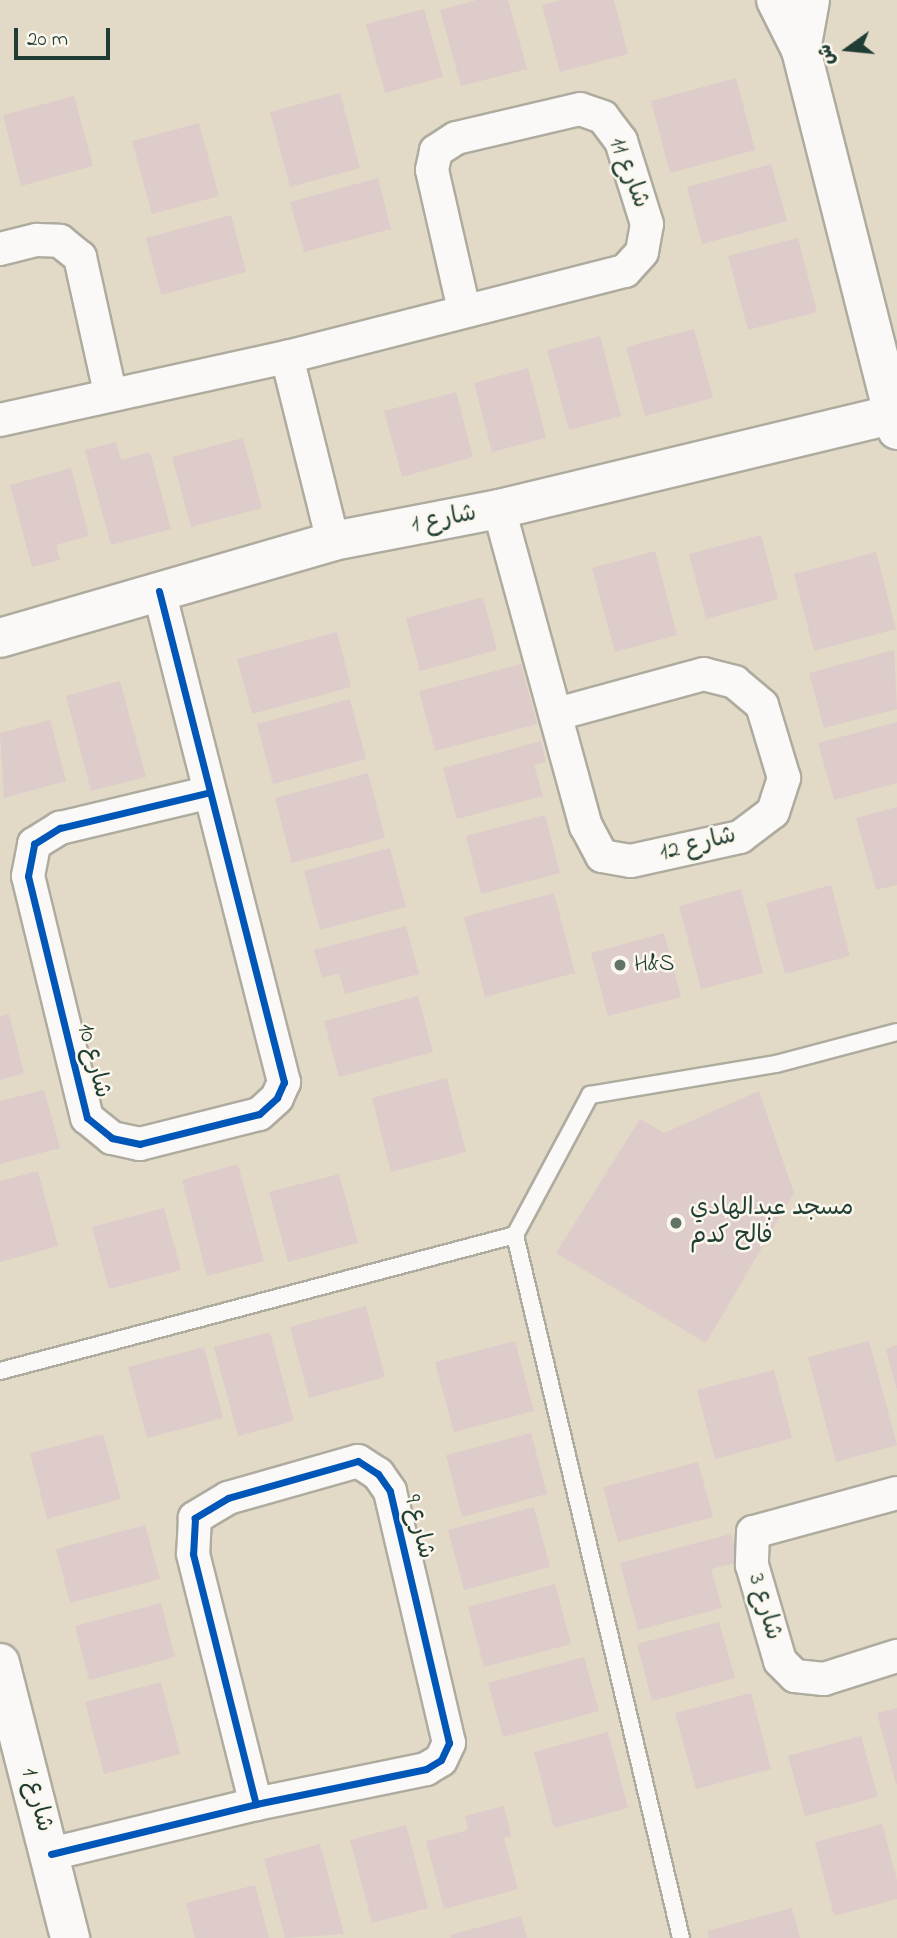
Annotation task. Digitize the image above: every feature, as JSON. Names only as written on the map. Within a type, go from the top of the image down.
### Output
[{"type":"street","name":"شارع 1","points":[[0,638],[333,541],[499,509],[895,422],[801,50],[775,0]]},
{"type":"street","name":"شارع 1","points":[[801,50],[810,0]]},
{"type":"street","name":"شارع 11","points":[[0,420],[110,393],[286,357],[625,271],[642,252],[647,224],[621,141],[603,117],[580,109],[456,138],[436,151],[432,170],[464,310]]},
{"type":"street","points":[[0,249],[37,240],[60,241],[80,257],[110,393]]},
{"type":"street","points":[[286,357],[333,541]]},
{"type":"street","name":"شارع 12","points":[[499,509],[586,826],[602,856],[631,862],[740,837],[773,812],[784,778],[762,705],[735,682],[704,674],[557,714]]},
{"type":"street","name":"شارع 10","points":[[159,591],[207,793],[284,1082],[277,1098],[259,1114],[140,1144],[112,1138],[87,1118],[28,876],[34,844],[60,828],[207,793]]},
{"type":"street","name":"شارع 9","points":[[51,1854],[257,1804],[426,1769],[441,1760],[449,1743],[390,1490],[378,1474],[358,1461],[228,1498],[195,1518],[193,1554],[257,1804]]},
{"type":"street","name":"شارع 3","points":[[897,1493],[752,1532],[752,1565],[779,1661],[795,1676],[824,1679],[897,1656]]},
{"type":"street","name":"شارع 1","points":[[0,1663],[51,1854],[70,1938]]},
{"type":"lane","points":[[681,1938],[514,1235],[590,1095],[776,1064],[897,1032]]},
{"type":"lane","points":[[0,1371],[514,1235]]},
{"type":"building","points":[[477,0],[508,0],[527,69],[461,86],[440,10]]},
{"type":"building","points":[[561,0],[614,0],[628,54],[560,72],[542,5]]},
{"type":"building","points":[[424,9],[443,77],[385,93],[366,24]]},
{"type":"building","points":[[736,78],[755,150],[670,173],[651,101]]},
{"type":"building","points":[[340,93],[360,168],[290,187],[270,112]]},
{"type":"building","points":[[74,96],[93,166],[21,186],[3,115]]},
{"type":"building","points":[[199,123],[219,196],[152,214],[132,141]]},
{"type":"building","points":[[771,164],[787,221],[702,244],[687,187]]},
{"type":"building","points":[[378,178],[391,229],[304,252],[290,202]]},
{"type":"building","points":[[231,215],[246,272],[161,295],[146,238]]},
{"type":"building","points":[[798,238],[817,312],[748,330],[728,256]]},
{"type":"building","points":[[694,329],[713,398],[645,416],[626,347]]},
{"type":"building","points":[[600,336],[621,416],[569,430],[547,350]]},
{"type":"building","points":[[528,368],[546,438],[492,452],[474,383]]},
{"type":"building","points":[[456,392],[473,457],[402,477],[384,411]]},
{"type":"building","points":[[243,438],[262,508],[191,527],[172,457]]},
{"type":"building","points":[[116,442],[121,460],[150,452],[171,529],[111,545],[85,450]]},
{"type":"building","points":[[71,468],[89,536],[56,545],[60,560],[32,567],[10,485]]},
{"type":"building","points":[[761,535],[778,599],[706,619],[689,554]]},
{"type":"building","points":[[655,551],[677,635],[615,652],[592,568]]},
{"type":"building","points":[[876,552],[896,629],[814,651],[794,574]]},
{"type":"building","points":[[483,597],[497,650],[420,671],[406,618]]},
{"type":"building","points":[[337,632],[351,687],[252,714],[237,659]]},
{"type":"building","points":[[894,650],[897,709],[824,728],[809,673]]},
{"type":"building","points":[[521,664],[537,724],[435,751],[419,691]]},
{"type":"building","points":[[120,681],[146,777],[91,791],[66,696]]},
{"type":"building","points":[[350,699],[366,759],[273,784],[257,724]]},
{"type":"building","points":[[50,720],[66,781],[4,798],[0,733]]},
{"type":"building","points":[[897,722],[897,783],[834,800],[818,743]]},
{"type":"building","points":[[541,741],[546,762],[534,765],[543,796],[457,819],[443,768]]},
{"type":"building","points":[[368,773],[385,838],[292,863],[275,798]]},
{"type":"building","points":[[897,807],[897,885],[876,890],[856,818]]},
{"type":"building","points":[[545,815],[560,873],[481,894],[466,836]]},
{"type":"building","points":[[390,848],[406,907],[320,930],[304,871]]},
{"type":"building","points":[[831,885],[850,956],[785,974],[766,903]]},
{"type":"building","points":[[741,889],[763,973],[701,989],[679,906]]},
{"type":"building","points":[[554,893],[575,973],[485,997],[464,917]]},
{"type":"building","points":[[406,926],[419,974],[345,994],[339,973],[322,978],[314,950]]},
{"type":"building","points":[[664,933],[681,997],[608,1016],[591,953]]},
{"type":"building","points":[[418,996],[433,1052],[339,1077],[324,1021]]},
{"type":"building","points":[[9,1014],[24,1073],[0,1080],[0,1016]]},
{"type":"building","points":[[447,1078],[466,1152],[391,1172],[372,1098]]},
{"type":"building","points":[[44,1090],[60,1148],[0,1164],[0,1101]]},
{"type":"building","name":"مسجد عبدالهادي فالح كدم","points":[[759,1091],[794,1193],[706,1343],[556,1253],[640,1119],[664,1133]]},
{"type":"building","points":[[238,1164],[264,1261],[207,1276],[182,1180]]},
{"type":"building","points":[[38,1171],[58,1246],[0,1262],[0,1181]]},
{"type":"building","points":[[339,1174],[358,1243],[288,1262],[269,1192]]},
{"type":"building","points":[[164,1208],[181,1270],[109,1289],[92,1227]]},
{"type":"building","points":[[366,1306],[385,1377],[309,1398],[290,1327]]},
{"type":"building","points":[[270,1332],[294,1421],[238,1436],[214,1347]]},
{"type":"building","points":[[515,1341],[534,1411],[454,1432],[435,1362]]},
{"type":"building","points":[[869,1341],[897,1445],[836,1462],[808,1357]]},
{"type":"building","points":[[897,1345],[897,1388],[896,1388],[886,1349]]},
{"type":"building","points":[[204,1347],[223,1418],[147,1438],[128,1367]]},
{"type":"building","points":[[774,1370],[792,1438],[715,1459],[697,1390]]},
{"type":"building","points":[[531,1433],[547,1494],[462,1517],[446,1455]]},
{"type":"building","points":[[103,1434],[121,1499],[47,1519],[30,1453]]},
{"type":"building","points":[[698,1462],[713,1517],[618,1542],[603,1487]]},
{"type":"building","points":[[534,1507],[550,1567],[464,1590],[448,1530]]},
{"type":"building","points":[[145,1525],[160,1579],[70,1603],[56,1549]]},
{"type":"building","points":[[731,1534],[739,1562],[711,1569],[722,1608],[638,1630],[620,1563]]},
{"type":"building","points":[[555,1584],[571,1644],[484,1667],[468,1607]]},
{"type":"building","points":[[161,1603],[175,1657],[89,1680],[75,1626]]},
{"type":"building","points":[[719,1622],[735,1678],[652,1701],[637,1644]]},
{"type":"building","points":[[584,1657],[599,1711],[503,1737],[488,1683]]},
{"type":"building","points":[[161,1682],[180,1754],[104,1774],[85,1702]]},
{"type":"building","points":[[751,1693],[771,1769],[696,1789],[675,1713]]},
{"type":"building","points":[[897,1708],[897,1784],[896,1784],[877,1713]]},
{"type":"building","points":[[608,1732],[628,1808],[554,1828],[534,1752]]},
{"type":"building","points":[[861,1736],[878,1797],[805,1816],[788,1756]]},
{"type":"building","points":[[504,1806],[511,1836],[504,1838],[518,1889],[444,1909],[426,1841],[468,1830],[465,1816]]},
{"type":"building","points":[[882,1824],[897,1880],[897,1899],[834,1916],[815,1842]]},
{"type":"building","points":[[406,1825],[428,1908],[372,1923],[350,1840]]},
{"type":"building","points":[[320,1844],[344,1934],[285,1938],[264,1859]]},
{"type":"building","points":[[255,1885],[269,1938],[195,1938],[186,1903]]},
{"type":"building","points":[[792,1908],[800,1938],[709,1938],[707,1931]]},
{"type":"building","points":[[521,1916],[527,1938],[451,1938],[450,1935]]},
{"type":"cycle path","points":[[159,591],[284,1082],[277,1098],[259,1114],[140,1144],[112,1138],[87,1118],[28,876],[34,844],[60,828],[207,793]]},
{"type":"cycle path","points":[[51,1854],[256,1804],[426,1769],[441,1760],[449,1743],[390,1491],[378,1474],[358,1461],[228,1498],[195,1518],[193,1554],[256,1804]]},
{"type":"place","name":"H&S","points":[[620,965]]},
{"type":"place","name":"مسجد عبدالهادي فالح كدم","points":[[676,1223]]}]
